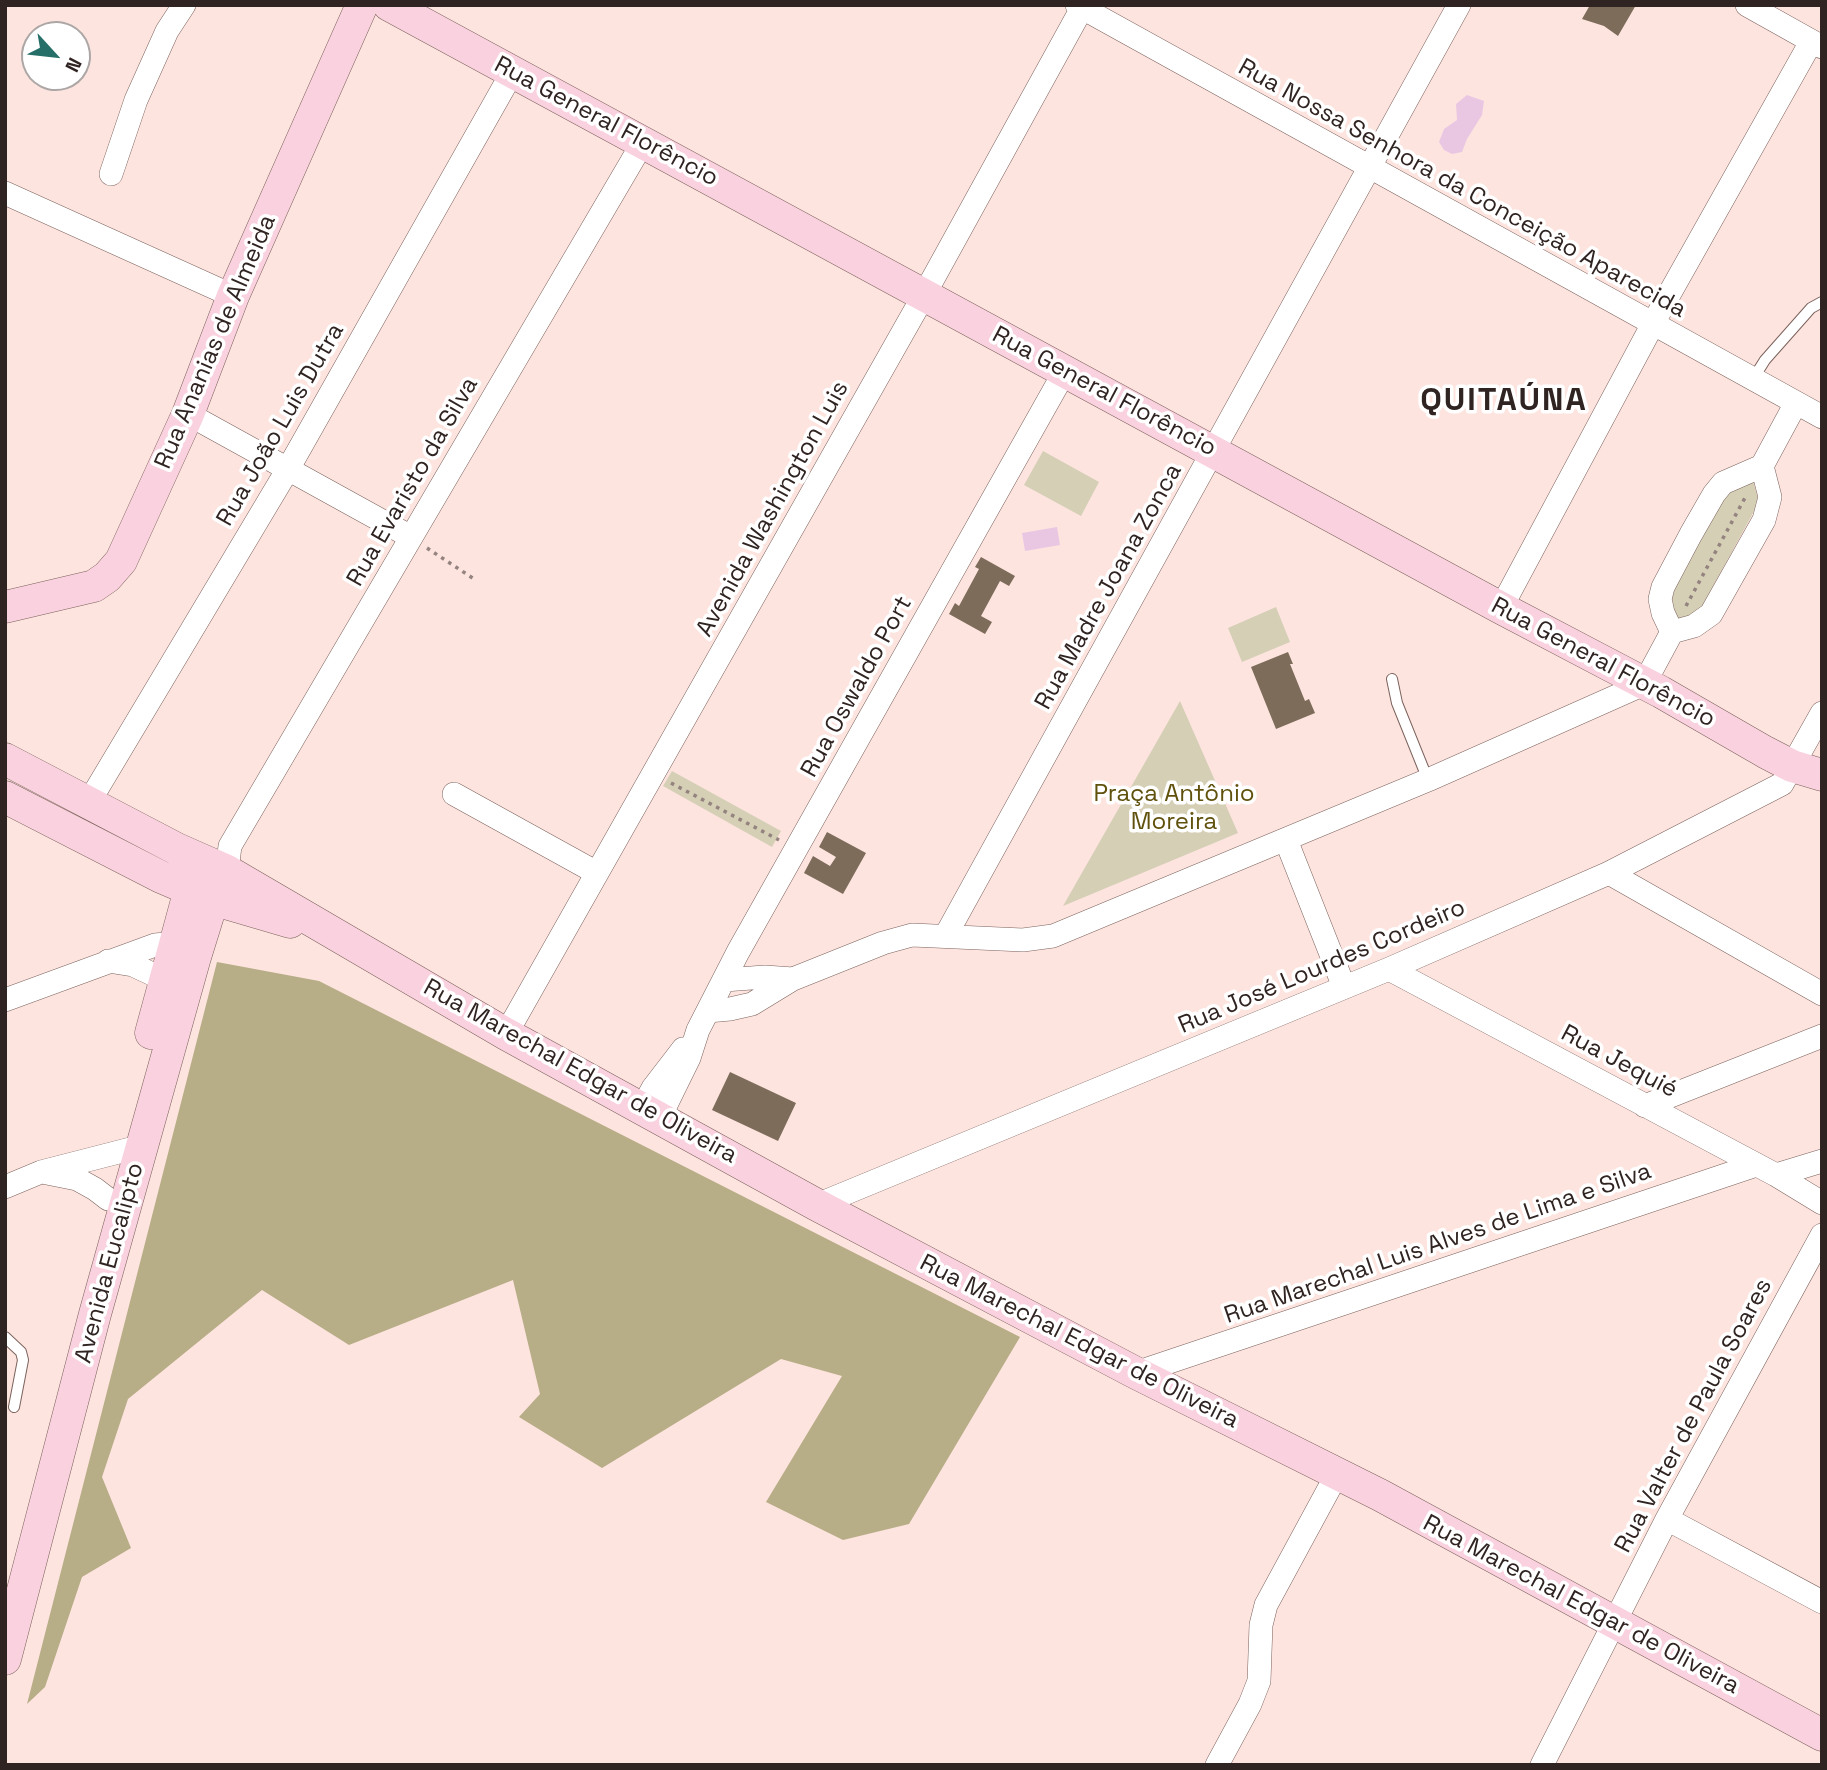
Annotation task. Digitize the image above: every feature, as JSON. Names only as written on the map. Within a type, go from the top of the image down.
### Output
[{"type":"main road","name":"Rua Ananias de Almeida","points":[[5,607],[94,586],[107,577],[121,561],[188,414],[233,296],[362,5]]},
{"type":"main road","name":"Rua General Florêncio","points":[[389,5],[1501,608],[1807,770]]},
{"type":"main road","name":"Rua Marechal Edgar de Oliveira","points":[[5,759],[89,802],[214,873],[342,937],[506,1034],[817,1205],[1136,1373],[1337,1474],[1822,1735]]},
{"type":"main road","name":"Rua Marechal Edgar de Oliveira","points":[[6,799],[161,877],[214,873]]},
{"type":"main road","name":"Avenida Eucalipto","points":[[5,1659],[95,1314],[165,980],[176,943],[214,873]]},
{"type":"main road","name":"Avenida Eucalipto","points":[[5,1586],[107,1199],[131,1148],[195,957],[214,873]]},
{"type":"street","points":[[111,174],[136,100],[167,31],[184,5]]},
{"type":"street","name":"Rua Madre Joana Zonca","points":[[946,935],[1459,5]]},
{"type":"street","points":[[1501,608],[1653,324],[1816,44],[1747,5]]},
{"type":"street","name":"Rua Nossa Senhora da Conceição Aparecida","points":[[1079,7],[1822,418]]},
{"type":"street","name":"Avenida Washington Luis","points":[[506,1034],[925,295],[1079,7]]},
{"type":"street","name":"Rua João Luis Dutra","points":[[89,802],[288,469],[513,71]]},
{"type":"street","name":"Rua Evaristo da Silva","points":[[214,873],[642,144]]},
{"type":"street","points":[[5,193],[233,296]]},
{"type":"street","name":"Rua Oswaldo Port","points":[[651,1113],[689,1058],[703,1020],[724,980],[1065,370]]},
{"type":"street","points":[[1672,632],[1660,599],[1663,587],[1691,534],[1723,483],[1762,466],[1796,403]]},
{"type":"street","points":[[188,414],[411,537]]},
{"type":"street","points":[[703,1020],[752,1004],[793,979],[883,943],[912,935],[1023,940],[1053,936],[1428,780],[1644,684],[1672,632],[1694,626],[1711,614],[1764,520],[1770,497],[1762,466]]},
{"type":"street","name":"Rua José Lourdes Cordeiro","points":[[817,1205],[1390,969],[1609,873],[1807,770],[1822,713]]},
{"type":"street","points":[[454,794],[597,873]]},
{"type":"street","points":[[1286,840],[1344,987]]},
{"type":"street","points":[[1609,873],[1822,994]]},
{"type":"street","points":[[5,1000],[155,945],[176,943]]},
{"type":"street","points":[[108,961],[133,965],[165,980]]},
{"type":"street","name":"Rua Jequié","points":[[1390,969],[1766,1170],[1822,1203]]},
{"type":"street","points":[[724,980],[765,977],[793,979]]},
{"type":"street","points":[[1645,1106],[1822,1036]]},
{"type":"street","points":[[5,1187],[41,1172],[131,1148]]},
{"type":"street","name":"Rua Marechal Luis Alves de Lima e Silva","points":[[1136,1373],[1766,1170],[1822,1161]]},
{"type":"street","points":[[41,1172],[76,1179],[107,1199]]},
{"type":"street","points":[[846,1220],[856,1189]]},
{"type":"street","name":"Rua Valter de Paula Soares","points":[[1542,1765],[1667,1519],[1822,1235]]},
{"type":"street","points":[[1217,1765],[1259,1681],[1261,1625],[1266,1605],[1337,1474]]},
{"type":"street","points":[[1667,1519],[1822,1602]]},
{"type":"lane","points":[[1753,379],[1765,360],[1811,308],[1822,302]]},
{"type":"lane","points":[[1392,679],[1397,703],[1428,780]]},
{"type":"lane","points":[[5,1337],[21,1352],[23,1360],[14,1407]]},
{"type":"path","points":[[1672,632],[1762,466]]},
{"type":"path","points":[[1691,534],[1718,547]]},
{"type":"path","points":[[411,537],[474,579]]},
{"type":"path","points":[[654,774],[796,849]]},
{"type":"green space","points":[[1043,451],[1099,482],[1081,516],[1024,485]]},
{"type":"green space","points":[[1753,481],[1759,502],[1698,614],[1678,619],[1666,602],[1729,486]]},
{"type":"green space","points":[[1276,607],[1290,642],[1242,662],[1228,628]]},
{"type":"green space","name":"Praça Antônio Moreira","points":[[1180,701],[1238,833],[1063,906]]},
{"type":"green space","points":[[672,771],[781,831],[772,847],[663,786]]},
{"type":"shaded area","points":[[1467,95],[1484,101],[1482,115],[1462,152],[1452,154],[1444,150],[1439,142],[1444,129],[1457,120],[1456,104]]},
{"type":"shaded area","points":[[1057,527],[1060,545],[1025,551],[1022,533]]},
{"type":"shaded area","points":[[217,962],[319,981],[1020,1337],[909,1524],[843,1540],[766,1502],[842,1376],[781,1359],[602,1468],[519,1417],[540,1394],[513,1280],[349,1345],[262,1290],[128,1399],[102,1477],[131,1548],[82,1577],[45,1687],[27,1704]]},
{"type":"building","points":[[1590,5],[1636,5],[1618,36],[1604,26],[1582,19]]},
{"type":"building","points":[[981,557],[1015,576],[1009,586],[1000,581],[981,616],[992,622],[985,634],[949,614],[955,603],[959,606],[979,569],[975,567]]},
{"type":"building","points":[[1288,652],[1305,701],[1309,699],[1315,713],[1276,729],[1251,667]]},
{"type":"building","points":[[827,832],[866,853],[843,894],[804,873],[813,856],[830,866],[836,857],[819,847]]},
{"type":"building","points":[[730,1072],[796,1103],[778,1141],[712,1110]]},
{"type":"district","name":"QUITAÚNA","points":[[1504,401]]}]
